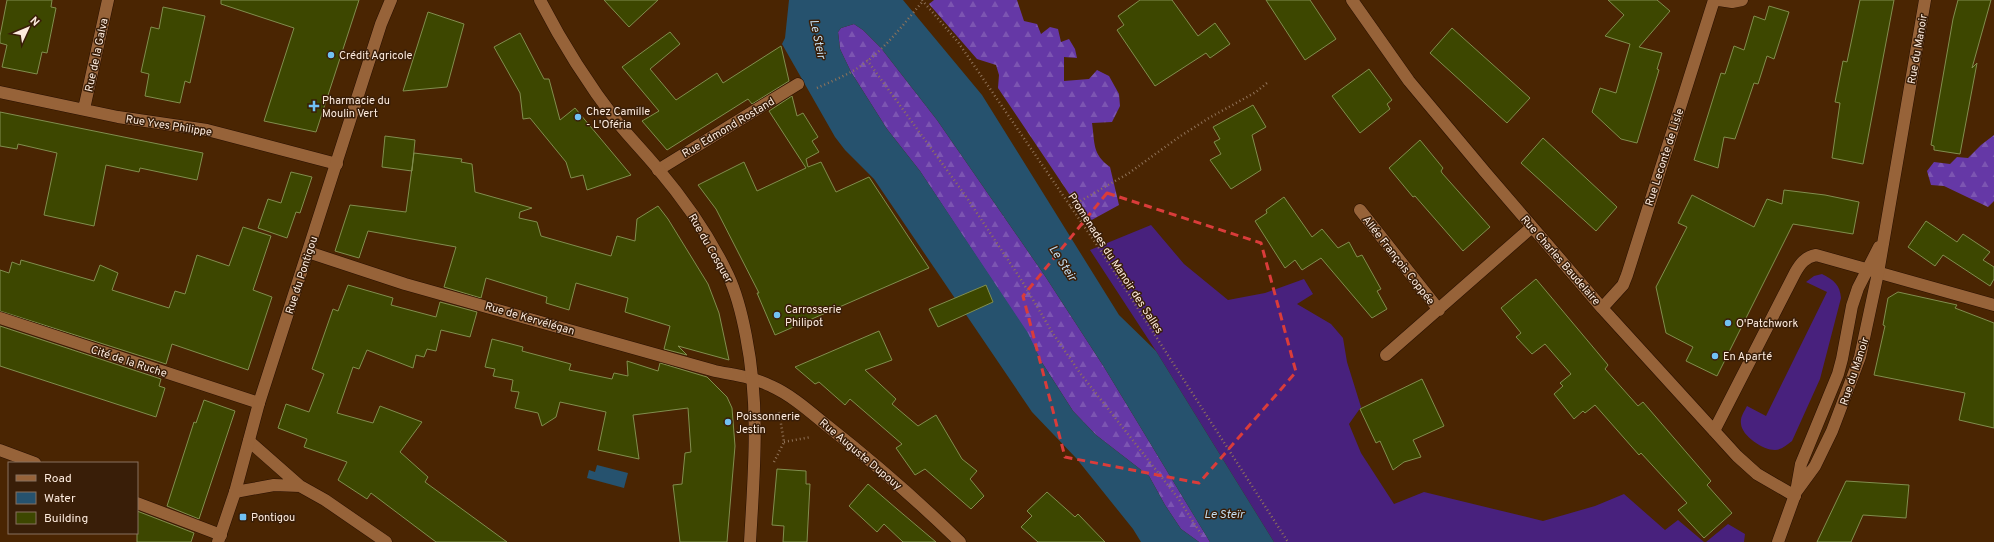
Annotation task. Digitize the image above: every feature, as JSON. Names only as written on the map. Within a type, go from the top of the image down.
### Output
[{"type":"street","name":"Rue de la Galva","points":[[84,109],[108,0]]},
{"type":"street","name":"Rue du Cosquer","points":[[540,0],[559,38],[584,77],[619,124],[658,170],[700,226],[728,276],[742,318],[753,379],[756,439],[750,542]]},
{"type":"street","name":"Rue Charles Baudelaire","points":[[1352,0],[1409,81],[1602,308],[1737,456],[1757,474],[1795,494]]},
{"type":"street","name":"Rue Leconte de Lisle","points":[[1602,308],[1623,285],[1627,275],[1714,0]]},
{"type":"street","points":[[1719,0],[1732,2],[1742,0]]},
{"type":"street","name":"Rue du Manoir","points":[[1795,494],[1815,466],[1832,431],[1854,378],[1863,344],[1873,272],[1883,239],[1925,0]]},
{"type":"street","name":"Rue du Pontigou","points":[[220,538],[235,492],[259,404],[388,3]]},
{"type":"street","name":"Rue Edmond Rostand","points":[[658,170],[798,84]]},
{"type":"street","name":"Rue Yves Philippe","points":[[0,92],[118,117],[207,130],[337,164]]},
{"type":"street","name":"Allée François Coppée","points":[[1360,210],[1438,310]]},
{"type":"street","name":"Allée François Coppée","points":[[1386,355],[1532,227]]},
{"type":"street","name":"Rue de Kervélégan","points":[[308,252],[405,284],[715,371],[753,379]]},
{"type":"street","points":[[1714,431],[1795,273],[1803,261],[1810,257],[1816,256],[1994,305]]},
{"type":"street","name":"Rue du Manoir","points":[[1778,542],[1795,494],[1801,464],[1838,374],[1852,306],[1873,272]]},
{"type":"street","name":"Cité de la Ruche","points":[[0,318],[259,404]]},
{"type":"street","name":"Rue Auguste Dupouy","points":[[753,379],[779,390],[825,424],[878,466],[960,542]]},
{"type":"street","points":[[249,441],[300,486],[325,500],[386,542]]},
{"type":"street","points":[[0,450],[32,462]]},
{"type":"street","points":[[235,492],[274,485],[300,486]]},
{"type":"street","points":[[138,502],[220,538]]},
{"type":"path","points":[[810,91],[851,72],[867,60],[881,48],[923,0]]},
{"type":"path","name":"Promenades du Manoir des Salles","points":[[923,0],[958,42],[1099,248],[1288,542]]},
{"type":"path","points":[[867,60],[965,195],[1022,281],[1052,332],[1080,373],[1178,498],[1201,534]]},
{"type":"path","points":[[1070,207],[1129,173],[1185,133],[1256,92],[1267,83]]},
{"type":"path","points":[[773,464],[784,442],[779,410],[779,390]]},
{"type":"path","points":[[784,442],[813,436],[825,424]]},
{"type":"highlighted area","points":[[1107,193],[1261,243],[1296,372],[1199,483],[1065,457],[1023,296]]},
{"type":"shaded area","points":[[1151,225],[1184,264],[1228,300],[1265,293],[1304,279],[1313,294],[1297,304],[1331,324],[1343,338],[1347,362],[1361,407],[1349,424],[1361,453],[1394,504],[1424,492],[1543,521],[1595,506],[1624,494],[1665,530],[1678,520],[1704,542],[1274,542],[1156,351],[1090,250]]},
{"type":"shaded area","points":[[1822,274],[1836,283],[1841,298],[1820,379],[1792,441],[1779,449],[1775,450],[1765,448],[1749,438],[1742,429],[1742,417],[1747,406],[1766,416],[1827,292],[1806,282],[1814,276]]},
{"type":"shaded area","points":[[1728,524],[1745,534],[1744,542],[1706,542]]},
{"type":"green space","points":[[934,0],[1017,0],[1024,21],[1037,24],[1041,34],[1050,27],[1058,29],[1061,42],[1069,39],[1075,49],[1077,58],[1064,57],[1064,81],[1089,79],[1097,70],[1109,76],[1119,94],[1120,106],[1112,122],[1092,123],[1095,148],[1100,157],[1110,167],[1119,205],[1088,222],[998,88],[999,75],[996,65],[977,59],[929,4]]},
{"type":"green space","points":[[854,24],[863,30],[881,48],[937,120],[1045,276],[1104,367],[1210,542],[1199,542],[1181,529],[1165,505],[1149,476],[1096,435],[1073,411],[1041,361],[1027,333],[920,171],[887,129],[851,72],[840,49],[838,32],[841,28]]},
{"type":"green space","points":[[1994,135],[1994,201],[1988,207],[1944,186],[1931,185],[1927,171],[1934,162],[1950,164],[1957,157],[1968,158]]},
{"type":"water","name":"Le Steïr","points":[[789,0],[903,0],[982,95],[1119,315],[1156,351],[1274,542],[1210,542],[1104,367],[1045,276],[937,120],[881,48],[863,30],[854,24],[841,28],[838,32],[840,49],[851,72],[887,129],[920,171],[1028,333],[1041,361],[1073,411],[1096,435],[1149,476],[1165,505],[1181,529],[1199,542],[1141,542],[1133,529],[1076,458],[1032,412],[874,179],[845,150],[835,137],[782,44],[785,38]]},
{"type":"water","points":[[597,465],[628,473],[624,488],[587,478],[589,470],[595,472]]},
{"type":"building","points":[[7,0],[52,0],[51,7],[56,8],[47,53],[42,52],[37,74],[2,67],[7,45],[0,43],[0,36]]},
{"type":"building","points":[[221,0],[359,0],[316,132],[264,121],[294,28],[221,4]]},
{"type":"building","points":[[604,0],[658,0],[629,27]]},
{"type":"building","points":[[1140,0],[1172,0],[1198,36],[1215,23],[1230,44],[1210,58],[1206,53],[1155,86],[1117,30],[1124,25],[1118,16]]},
{"type":"building","points":[[1266,0],[1310,0],[1336,39],[1305,60]]},
{"type":"building","points":[[1608,0],[1657,0],[1670,11],[1639,47],[1662,53],[1657,69],[1659,70],[1637,143],[1621,139],[1592,112],[1600,88],[1616,93],[1630,44],[1605,36],[1624,15]]},
{"type":"building","points":[[1860,0],[1894,0],[1863,164],[1832,158],[1840,103],[1835,102],[1843,61],[1847,62]]},
{"type":"building","points":[[1958,0],[1991,0],[1972,68],[1977,63],[1960,154],[1934,150],[1934,146],[1931,145],[1953,19]]},
{"type":"building","points":[[1769,6],[1789,12],[1774,59],[1767,56],[1758,84],[1754,83],[1735,139],[1724,137],[1718,168],[1694,160],[1721,73],[1725,74],[1734,46],[1744,50],[1754,16],[1765,20]]},
{"type":"building","points":[[163,7],[205,16],[190,83],[185,81],[180,103],[145,96],[149,74],[141,72],[151,27],[159,29]]},
{"type":"building","points":[[428,12],[464,24],[447,87],[403,91]]},
{"type":"building","points":[[1452,28],[1530,98],[1507,123],[1430,53]]},
{"type":"building","points":[[670,32],[680,44],[650,69],[676,100],[717,73],[723,83],[781,46],[789,81],[752,104],[748,99],[667,150],[642,121],[659,111],[622,67]]},
{"type":"building","points":[[520,33],[544,79],[549,79],[560,120],[575,108],[631,175],[587,190],[583,175],[571,178],[566,162],[530,118],[523,119],[520,93],[494,47]]},
{"type":"building","points":[[1369,69],[1392,100],[1387,104],[1390,109],[1360,133],[1332,96]]},
{"type":"building","points":[[792,96],[797,116],[803,113],[818,137],[812,141],[819,152],[806,159],[808,167],[821,162],[836,192],[869,177],[929,268],[775,335],[757,293],[759,293],[716,209],[698,185],[744,162],[757,191],[806,168],[769,111]]},
{"type":"building","points":[[1253,105],[1266,127],[1252,135],[1261,170],[1231,189],[1210,160],[1221,154],[1214,142],[1220,139],[1213,127]]},
{"type":"building","points":[[0,112],[203,153],[197,180],[140,168],[139,172],[106,165],[94,226],[44,215],[57,153],[18,144],[17,149],[0,146]]},
{"type":"building","points":[[385,136],[415,140],[412,171],[382,167]]},
{"type":"building","points":[[1543,138],[1617,207],[1596,231],[1521,163]]},
{"type":"building","points":[[1420,140],[1443,168],[1441,171],[1442,173],[1490,227],[1463,251],[1415,196],[1413,197],[1389,168]]},
{"type":"building","points":[[414,153],[462,159],[461,162],[472,164],[475,192],[532,208],[520,212],[519,218],[537,222],[541,236],[611,256],[617,236],[635,241],[637,219],[658,206],[668,219],[708,284],[719,313],[729,360],[678,346],[687,355],[664,349],[670,326],[625,312],[628,298],[576,283],[569,310],[546,303],[547,297],[486,278],[481,298],[444,287],[456,247],[368,231],[359,258],[335,251],[350,205],[406,212]]},
{"type":"building","points":[[291,172],[312,177],[300,213],[296,212],[287,238],[258,228],[268,199],[281,203]]},
{"type":"building","points":[[1784,190],[1825,195],[1859,202],[1853,234],[1793,224],[1717,376],[1686,361],[1693,347],[1666,333],[1656,287],[1687,227],[1678,223],[1692,195],[1754,227],[1767,199],[1782,204]]},
{"type":"building","points":[[1284,197],[1312,237],[1322,229],[1338,248],[1349,242],[1357,257],[1362,255],[1381,289],[1377,291],[1387,309],[1372,318],[1321,258],[1302,270],[1295,260],[1285,268],[1255,221],[1267,213],[1266,210]]},
{"type":"building","points":[[1926,221],[1957,242],[1963,234],[1990,252],[1983,260],[1994,267],[1994,279],[1990,286],[1943,255],[1935,266],[1908,247]]},
{"type":"building","points":[[243,227],[271,236],[253,290],[272,297],[248,370],[172,344],[166,364],[0,311],[0,270],[9,273],[12,262],[20,265],[21,260],[94,281],[100,265],[118,273],[112,290],[169,308],[175,291],[185,294],[197,255],[229,266]]},
{"type":"building","points":[[1536,279],[1608,365],[1605,369],[1638,406],[1643,402],[1711,481],[1707,485],[1732,513],[1704,538],[1678,510],[1687,503],[1641,453],[1639,455],[1595,405],[1585,413],[1583,411],[1574,419],[1554,394],[1563,386],[1560,383],[1571,374],[1545,344],[1532,354],[1516,337],[1521,333],[1501,308]]},
{"type":"building","points":[[348,285],[393,298],[391,305],[436,317],[440,302],[477,312],[470,337],[441,330],[436,351],[427,349],[424,357],[416,355],[413,368],[367,350],[359,369],[353,367],[337,413],[373,423],[380,406],[422,422],[400,452],[428,477],[425,482],[507,542],[436,542],[371,493],[367,499],[338,480],[347,462],[304,447],[307,439],[278,428],[286,404],[309,412],[324,374],[312,369],[333,309],[338,311]]},
{"type":"building","points":[[986,285],[993,302],[938,327],[929,309]]},
{"type":"building","points":[[1898,292],[1957,305],[1955,308],[1994,323],[1994,428],[1959,420],[1965,393],[1874,375],[1885,326],[1883,325],[1888,298]]},
{"type":"building","points":[[0,326],[161,379],[159,386],[165,388],[156,417],[0,366]]},
{"type":"building","points":[[879,331],[892,360],[865,370],[896,399],[892,404],[918,426],[936,415],[962,459],[977,471],[970,479],[984,496],[971,509],[925,469],[915,475],[896,448],[902,444],[850,399],[845,405],[819,382],[815,384],[795,367]]},
{"type":"building","points":[[492,339],[523,347],[522,351],[571,364],[569,370],[612,379],[614,373],[628,376],[627,361],[658,371],[660,363],[707,377],[727,397],[732,408],[735,446],[727,542],[680,542],[673,485],[682,484],[685,453],[691,452],[688,408],[633,415],[639,459],[598,450],[606,412],[560,402],[556,417],[542,426],[538,413],[515,408],[519,392],[511,391],[513,380],[493,376],[495,369],[485,367]]},
{"type":"building","points":[[1422,379],[1444,426],[1413,440],[1421,457],[1404,462],[1393,470],[1380,441],[1376,443],[1360,409]]},
{"type":"building","points":[[204,400],[235,411],[199,519],[167,506],[194,422],[196,423]]},
{"type":"building","points":[[777,469],[806,471],[806,484],[810,484],[807,542],[783,542],[784,526],[772,525]]},
{"type":"building","points":[[1846,481],[1909,485],[1906,518],[1863,515],[1851,542],[1817,542]]},
{"type":"building","points":[[868,484],[936,542],[903,542],[884,524],[877,532],[849,506]]},
{"type":"building","points":[[1047,492],[1075,517],[1078,514],[1105,542],[1038,542],[1021,527],[1032,516],[1027,511]]},
{"type":"building","points":[[138,511],[194,533],[191,542],[137,542]]},
{"type":"place","name":"Crédit Agricole","points":[[331,55]]},
{"type":"place","name":"Pharmacie du Moulin Vert","points":[[314,106]]},
{"type":"place","name":"Chez Camille - L'Oféria","points":[[578,117]]},
{"type":"place","name":"Carrosserie Philipot","points":[[777,315]]},
{"type":"place","name":"O'Patchwork","points":[[1728,323]]},
{"type":"place","name":"En Aparté","points":[[1715,356]]},
{"type":"place","name":"Poissonnerie Jestin","points":[[728,422]]},
{"type":"place","name":"Pontigou","points":[[243,517]]},
{"type":"water label","name":"Le Steir","points":[[818,39]]},
{"type":"water label","name":"Le Steir","points":[[1063,263]]}]
